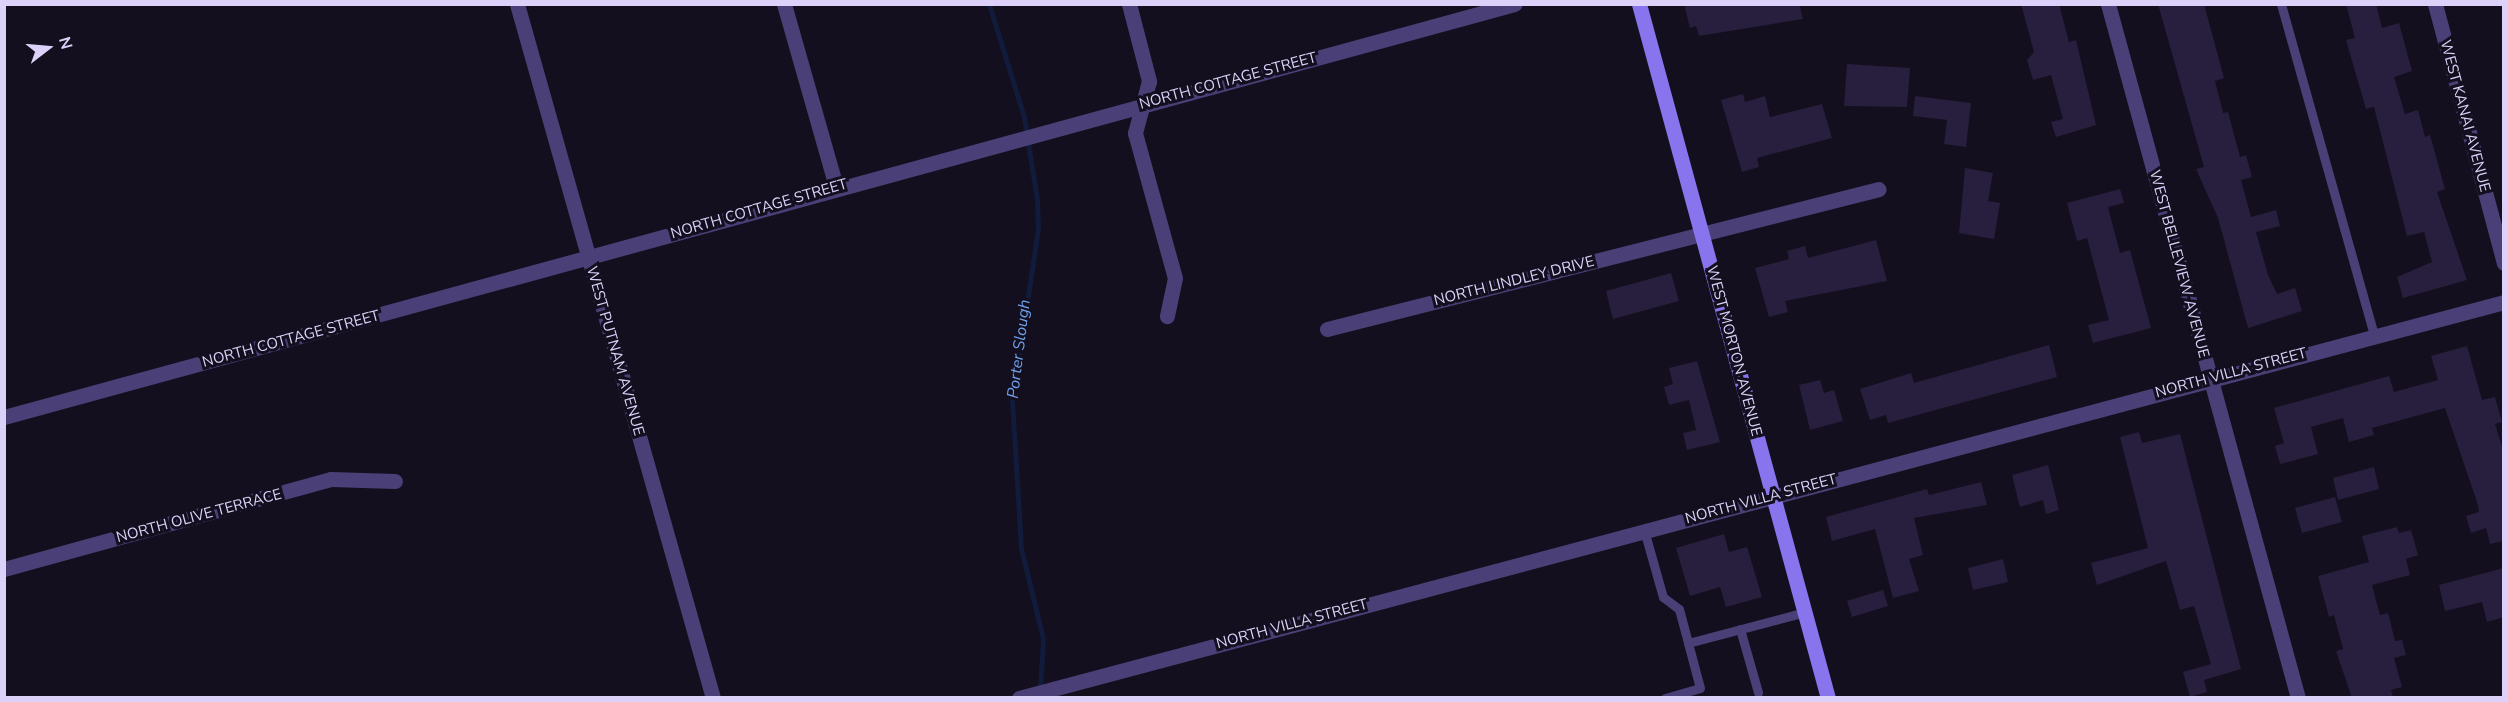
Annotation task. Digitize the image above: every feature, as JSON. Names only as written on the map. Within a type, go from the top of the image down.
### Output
[{"type":"main road","name":"WEST MORTON AVENUE","points":[[1639,4],[1828,698]]},
{"type":"street","name":"WEST PUTNAM AVENUE","points":[[517,4],[713,698]]},
{"type":"street","points":[[784,4],[836,187]]},
{"type":"street","points":[[1129,4],[1149,81],[1135,133],[1174,279],[1167,316]]},
{"type":"street","name":"NORTH COTTAGE STREET","points":[[4,417],[589,258],[836,187],[1043,135],[1141,105],[1515,4]]},
{"type":"street","name":"WEST BELLEVIEW AVENUE","points":[[2109,4],[2298,698]]},
{"type":"street","name":"WEST KANAI AVENUE","points":[[2435,4],[2504,263]]},
{"type":"street","name":"NORTH LINDLEY DRIVE","points":[[1327,329],[1702,232],[1879,189]]},
{"type":"street","name":"NORTH VILLA STREET","points":[[1022,697],[2210,378],[2504,302]]},
{"type":"street","name":"NORTH OLIVE TERRACE","points":[[4,569],[331,479],[395,481]]},
{"type":"lane","points":[[2281,4],[2374,335]]},
{"type":"lane","points":[[1644,530],[1663,597],[1679,609],[1700,688],[1665,698]]},
{"type":"lane","points":[[1688,643],[1805,612]]},
{"type":"lane","points":[[1740,629],[1758,692]]},
{"type":"building","points":[[1684,4],[1799,4],[1803,19],[1699,36],[1696,26],[1690,28]]},
{"type":"building","points":[[2021,4],[2059,4],[2069,42],[2076,40],[2096,125],[2056,137],[2051,122],[2063,119],[2051,75],[2033,80],[2027,60],[2034,52]]},
{"type":"building","points":[[2158,4],[2204,4],[2224,78],[2215,81],[2223,113],[2228,112],[2240,157],[2246,155],[2252,177],[2241,180],[2251,217],[2276,210],[2280,226],[2256,232],[2268,275],[2277,294],[2295,288],[2302,311],[2248,328],[2218,218],[2196,169],[2204,167]]},
{"type":"building","points":[[2346,4],[2376,4],[2382,28],[2399,23],[2412,71],[2394,77],[2405,114],[2418,110],[2425,137],[2430,135],[2445,189],[2437,192],[2467,280],[2403,298],[2397,277],[2432,262],[2424,232],[2407,236],[2374,107],[2366,109],[2346,40],[2355,38]]},
{"type":"building","points":[[1847,64],[1910,68],[1907,107],[1844,106]]},
{"type":"building","points":[[1743,94],[1745,102],[1765,96],[1770,117],[1822,104],[1832,138],[1757,158],[1759,167],[1742,172],[1721,100]]},
{"type":"building","points":[[1915,96],[1971,103],[1966,147],[1944,144],[1947,120],[1913,116]]},
{"type":"building","points":[[1965,168],[1993,173],[1988,201],[2000,203],[1994,239],[1959,233]]},
{"type":"building","points":[[2120,189],[2124,203],[2108,207],[2120,253],[2130,250],[2151,328],[2093,343],[2088,325],[2109,320],[2087,238],[2077,241],[2067,203]]},
{"type":"building","points":[[1876,240],[1887,281],[1785,301],[1788,312],[1769,317],[1755,268],[1789,259],[1787,251],[1805,246],[1808,258]]},
{"type":"building","points":[[1671,273],[1679,301],[1613,319],[1606,291]]},
{"type":"building","points":[[2049,345],[2057,377],[1888,423],[1886,415],[1870,420],[1860,389],[1911,373],[1914,383]]},
{"type":"building","points":[[2467,346],[2482,400],[2495,397],[2502,422],[2495,424],[2504,453],[2504,541],[2490,544],[2486,528],[2471,533],[2466,516],[2479,512],[2478,505],[2445,408],[2372,428],[2374,435],[2349,442],[2343,418],[2311,427],[2318,454],[2280,464],[2275,446],[2284,443],[2274,408],[2389,376],[2394,392],[2438,380],[2431,356]]},
{"type":"building","points":[[1697,361],[1720,442],[1687,450],[1683,433],[1696,430],[1689,400],[1669,405],[1664,387],[1673,384],[1669,368]]},
{"type":"building","points":[[1820,380],[1824,393],[1834,390],[1843,421],[1810,430],[1799,385]]},
{"type":"building","points":[[2139,432],[2142,443],[2180,434],[2241,669],[2204,680],[2207,692],[2190,697],[2183,672],[2211,664],[2194,606],[2180,610],[2166,561],[2097,585],[2091,563],[2148,548],[2120,437]]},
{"type":"building","points":[[2048,465],[2059,510],[2046,514],[2043,500],[2020,507],[2012,475]]},
{"type":"building","points":[[2374,467],[2379,489],[2338,500],[2333,478]]},
{"type":"building","points":[[1981,482],[1987,505],[1914,518],[1923,555],[1909,559],[1919,591],[1893,598],[1875,529],[1832,541],[1826,517],[1927,489],[1929,495]]},
{"type":"building","points":[[2335,497],[2342,522],[2302,533],[2295,508]]},
{"type":"building","points":[[2397,527],[2399,533],[2411,530],[2418,555],[2406,559],[2410,575],[2372,585],[2380,615],[2388,613],[2395,641],[2402,640],[2406,655],[2394,658],[2402,687],[2391,690],[2393,697],[2352,698],[2336,651],[2343,649],[2334,615],[2329,617],[2318,576],[2369,562],[2362,536]]},
{"type":"building","points":[[1724,534],[1729,552],[1747,547],[1762,597],[1726,607],[1720,587],[1690,596],[1676,548]]},
{"type":"building","points":[[2003,559],[2008,582],[1973,590],[1968,568]]},
{"type":"building","points":[[2504,568],[2504,617],[2487,622],[2482,602],[2445,611],[2439,585]]},
{"type":"building","points":[[1883,590],[1888,606],[1852,617],[1847,601]]},
{"type":"waterway","name":"Porter Slough","points":[[989,4],[1024,117],[1037,200],[1038,229],[1012,401],[1021,548],[1043,639],[1040,690]]}]
